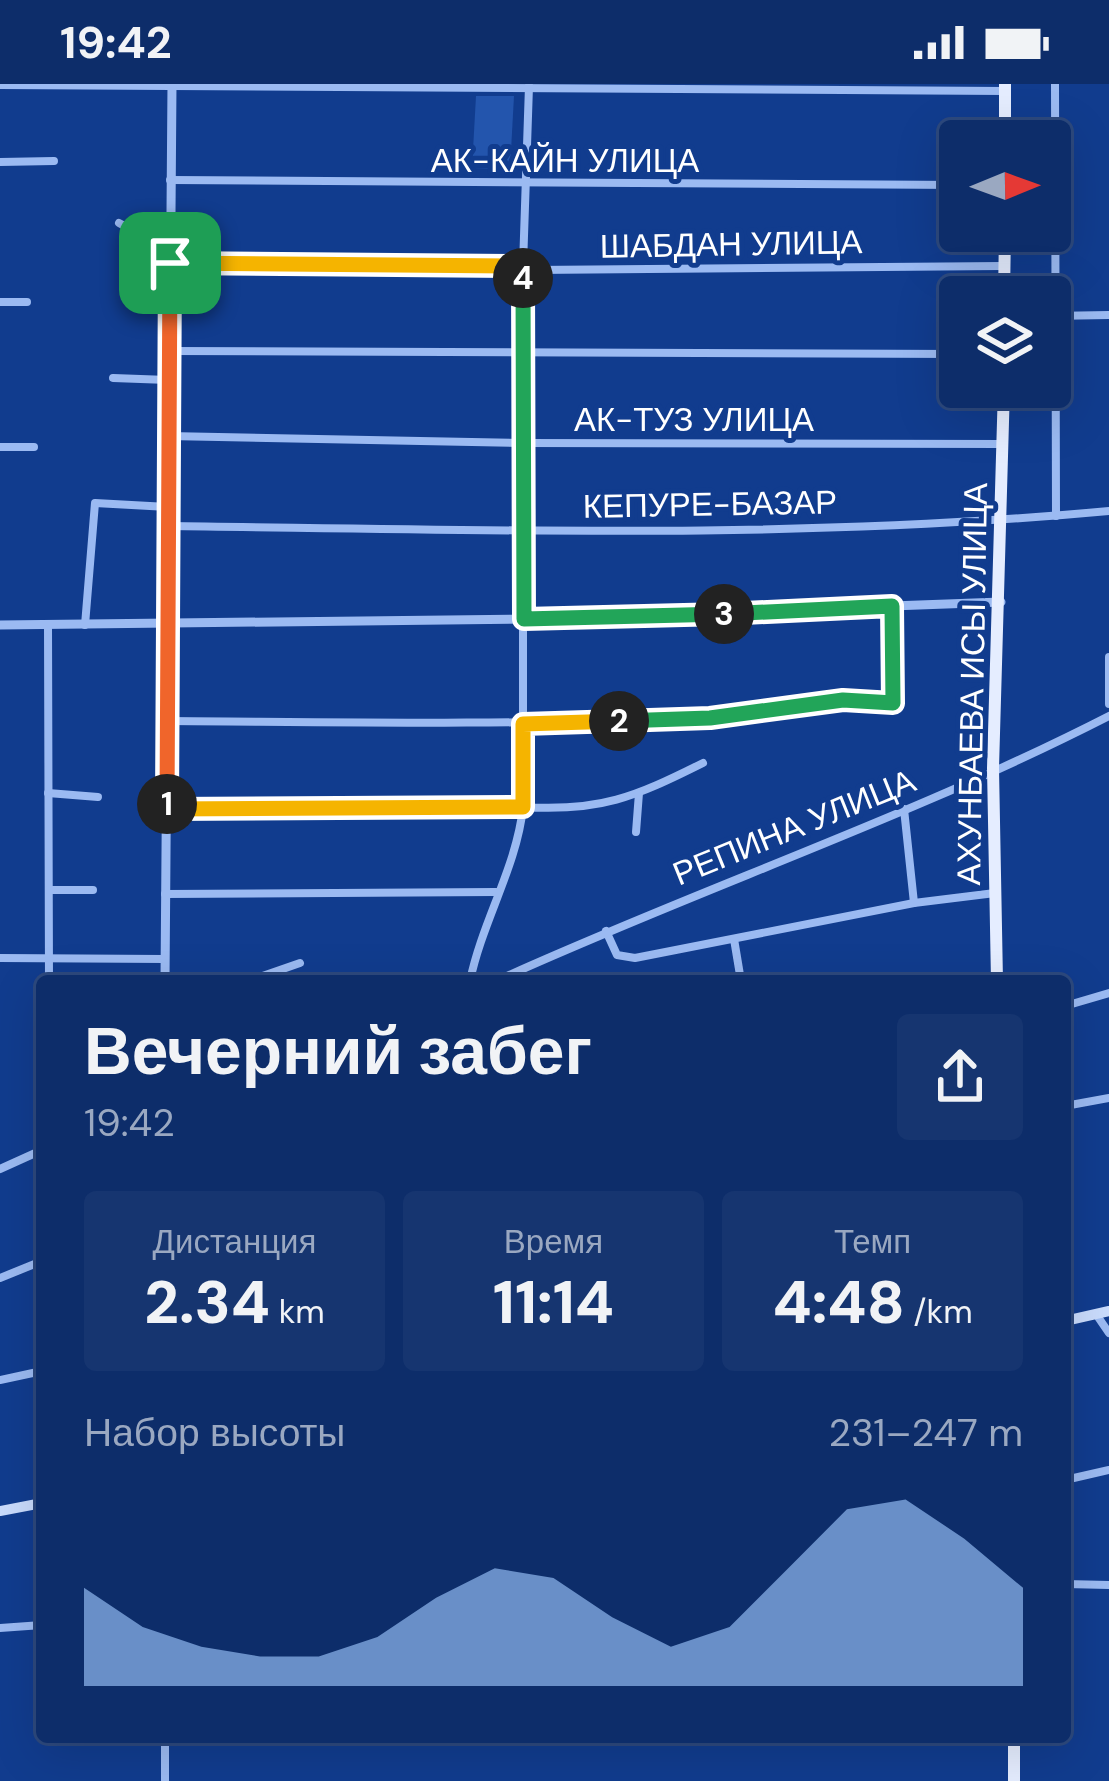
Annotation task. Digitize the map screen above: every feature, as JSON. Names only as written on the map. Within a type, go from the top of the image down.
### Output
[{"type":"main road","points":[[1005,88],[1005,120]]},
{"type":"main road","points":[[1005,252],[1005,276]]},
{"type":"main road","name":"АХУНБАЕВА ИСЫ УЛИЦА","points":[[997,975],[993,769],[1004,408]]},
{"type":"main road","points":[[1071,1320],[1102,1312]]},
{"type":"main road","points":[[0,1510],[36,1504]]},
{"type":"main road","points":[[1014,1743],[1014,1781]]},
{"type":"street","points":[[1053,276],[1054,84]]},
{"type":"street","points":[[0,85],[1005,88]]},
{"type":"street","points":[[165,975],[172,86]]},
{"type":"street","points":[[471,975],[478,943],[514,853],[523,807],[523,266],[529,86]]},
{"type":"street","points":[[0,162],[54,161]]},
{"type":"street","name":"АК-КАЙН УЛИЦА","points":[[170,180],[939,185]]},
{"type":"street","points":[[119,223],[141,235],[170,236]]},
{"type":"street","name":"ШАБДАН УЛИЦА","points":[[170,263],[556,270],[1005,266]]},
{"type":"street","points":[[0,302],[27,302]]},
{"type":"street","points":[[1071,316],[1109,315]]},
{"type":"street","points":[[168,351],[939,354]]},
{"type":"street","points":[[113,378],[168,380]]},
{"type":"street","points":[[1054,408],[1056,516]]},
{"type":"street","name":"АК-ТУЗ УЛИЦА","points":[[168,436],[1003,444]]},
{"type":"street","points":[[0,448],[34,447]]},
{"type":"street","points":[[85,625],[95,502],[168,507]]},
{"type":"street","name":"КЕПУРЕ-БАЗАР","points":[[167,526],[708,530],[1002,520],[1109,511]]},
{"type":"street","points":[[0,625],[524,619],[1000,602]]},
{"type":"street","points":[[167,721],[523,724],[710,718],[843,700],[893,703],[892,606]]},
{"type":"street","points":[[48,625],[50,975]]},
{"type":"street","points":[[1109,657],[1109,704]]},
{"type":"street","name":"РЕПИНА УЛИЦА","points":[[509,975],[904,809],[1109,716]]},
{"type":"street","points":[[167,809],[523,807],[574,811],[639,793],[703,763]]},
{"type":"street","points":[[636,832],[639,793]]},
{"type":"street","points":[[48,794],[98,797]]},
{"type":"street","points":[[904,809],[914,903]]},
{"type":"street","points":[[49,890],[93,890]]},
{"type":"street","points":[[165,894],[496,892]]},
{"type":"street","points":[[606,931],[617,955],[635,958],[914,903],[995,892]]},
{"type":"street","points":[[734,938],[740,975]]},
{"type":"street","points":[[0,958],[165,958]]},
{"type":"street","points":[[265,975],[300,963]]},
{"type":"street","points":[[1071,1004],[1109,993]]},
{"type":"street","points":[[1071,1105],[1109,1098]]},
{"type":"street","points":[[0,1169],[36,1153]]},
{"type":"street","points":[[0,1278],[36,1263]]},
{"type":"street","points":[[1102,1312],[1109,1333]]},
{"type":"street","points":[[0,1380],[36,1371]]},
{"type":"street","points":[[1071,1479],[1109,1470]]},
{"type":"street","points":[[1071,1584],[1109,1585]]},
{"type":"street","points":[[0,1628],[36,1625]]},
{"type":"street","points":[[165,1743],[165,1781]]},
{"type":"shaded area","points":[[476,96],[514,96],[510,169],[472,168]]},
{"type":"route","points":[[170,263],[523,266],[524,619],[892,606],[893,703],[843,700],[710,718],[523,724],[523,807],[167,809],[170,263]]}]
